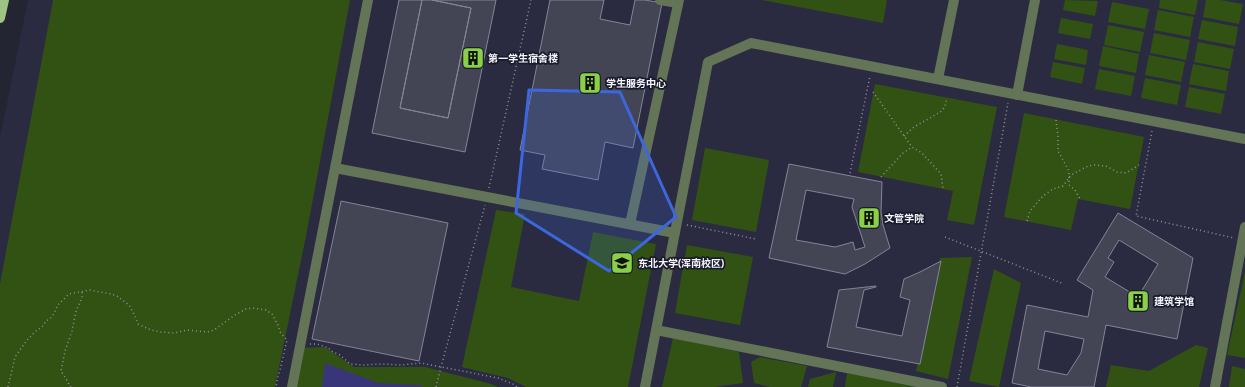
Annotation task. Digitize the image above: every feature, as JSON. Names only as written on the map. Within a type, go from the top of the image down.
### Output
[{"type":"main road","points":[[0,18],[4,0]]},
{"type":"lane","points":[[292,387],[368,0]]},
{"type":"lane","points":[[630,224],[679,2],[660,0]]},
{"type":"lane","points":[[938,79],[954,0]]},
{"type":"lane","points":[[1014,94],[1035,0]]},
{"type":"lane","points":[[645,387],[708,62],[752,43],[1245,139]]},
{"type":"lane","points":[[335,168],[630,224],[676,228]]},
{"type":"lane","points":[[1214,387],[1245,227]]},
{"type":"lane","points":[[656,330],[942,387]]},
{"type":"path","points":[[436,387],[487,197],[530,0]]},
{"type":"path","points":[[850,173],[872,66]]},
{"type":"path","points":[[873,92],[912,147],[922,153],[941,174],[943,189]]},
{"type":"path","points":[[957,387],[982,252],[1014,94]]},
{"type":"path","points":[[904,136],[942,111],[947,98]]},
{"type":"path","points":[[1056,120],[1058,151],[1069,172],[1069,185],[1075,190],[1080,199]]},
{"type":"path","points":[[1153,121],[1136,216],[1243,240]]},
{"type":"path","points":[[881,177],[903,153],[912,147]]},
{"type":"path","points":[[1027,221],[1030,210],[1043,196],[1053,189],[1063,186],[1071,174],[1088,166],[1094,165],[1106,166],[1117,172],[1126,173],[1139,165]]},
{"type":"path","points":[[676,228],[756,239]]},
{"type":"path","points":[[944,237],[1064,284]]},
{"type":"path","points":[[8,387],[15,357],[23,345],[52,316],[58,305],[69,294],[90,290],[111,294],[123,299],[136,316],[138,324],[151,330],[174,333],[187,330],[207,332],[214,330],[246,309],[253,308],[266,310],[272,314],[280,332],[287,340],[276,387]]},
{"type":"path","points":[[71,387],[61,371],[76,311],[81,302],[82,292]]},
{"type":"path","points":[[287,343],[317,344],[327,347],[331,351],[340,354],[350,364],[401,365],[422,363],[498,378],[518,387]]},
{"type":"highlighted area","points":[[529,90],[620,92],[676,217],[609,271],[516,213]]},
{"type":"shaded area","name":"东北大学(浑南校区)","points":[[28,0],[1245,0],[1245,387],[0,387],[0,138]]},
{"type":"shaded area","points":[[325,363],[378,383],[418,385],[424,387],[322,387]]},
{"type":"green space","points":[[53,0],[350,0],[306,236],[275,387],[0,387],[0,284]]},
{"type":"green space","points":[[762,0],[887,0],[883,23]]},
{"type":"green space","points":[[1065,0],[1098,1],[1095,16],[1063,10]]},
{"type":"green space","points":[[1160,0],[1198,0],[1195,15],[1159,8]]},
{"type":"green space","points":[[1206,0],[1220,0],[1243,4],[1239,24],[1203,17]]},
{"type":"green space","points":[[1112,2],[1149,9],[1145,29],[1108,22]]},
{"type":"green space","points":[[1158,10],[1194,17],[1190,37],[1154,30]]},
{"type":"green space","points":[[1061,18],[1093,24],[1090,39],[1058,33]]},
{"type":"green space","points":[[1202,20],[1238,27],[1235,46],[1198,39]]},
{"type":"green space","points":[[1108,25],[1144,32],[1140,52],[1104,45]]},
{"type":"green space","points":[[1154,33],[1190,40],[1186,60],[1150,53]]},
{"type":"green space","points":[[1198,42],[1234,49],[1230,69],[1194,62]]},
{"type":"green space","points":[[1057,44],[1088,50],[1086,65],[1054,59]]},
{"type":"green space","points":[[1103,46],[1139,54],[1136,73],[1099,66]]},
{"type":"green space","points":[[1149,55],[1185,62],[1181,82],[1145,75]]},
{"type":"green space","points":[[1053,62],[1085,68],[1082,84],[1050,77]]},
{"type":"green space","points":[[1193,64],[1229,71],[1226,91],[1189,84]]},
{"type":"green space","points":[[1099,69],[1135,76],[1131,96],[1095,89]]},
{"type":"green space","points":[[1145,78],[1181,85],[1177,105],[1141,98]]},
{"type":"green space","points":[[875,84],[997,107],[974,225],[947,220],[953,191],[858,172]]},
{"type":"green space","points":[[1189,87],[1225,94],[1221,114],[1185,107]]},
{"type":"green space","points":[[1024,113],[1144,137],[1130,209],[1078,199],[1071,230],[1004,217]]},
{"type":"green space","points":[[705,148],[769,160],[756,232],[692,220]]},
{"type":"green space","points":[[496,210],[525,214],[511,287],[579,301],[593,232],[656,244],[628,387],[526,387],[508,378],[462,367]]},
{"type":"green space","points":[[687,245],[753,257],[740,325],[675,313]]},
{"type":"green space","points":[[972,257],[948,379],[916,371],[940,258]]},
{"type":"green space","points":[[994,269],[1021,283],[999,387],[969,381]]},
{"type":"green space","points":[[1245,272],[1245,358],[1227,355]]},
{"type":"green space","points":[[673,338],[739,352],[743,383],[715,387],[662,387]]},
{"type":"green space","points":[[1196,345],[1208,348],[1199,387],[1106,387],[1111,365],[1149,371]]},
{"type":"green space","points":[[325,347],[354,367],[425,367],[498,387],[292,387],[300,348]]},
{"type":"green space","points":[[760,357],[807,366],[801,387],[770,387],[754,383],[751,362]]},
{"type":"green space","points":[[1232,366],[1245,369],[1245,387],[1229,387]]},
{"type":"green space","points":[[836,372],[833,387],[808,387],[810,379]]},
{"type":"green space","points":[[847,373],[916,387],[845,387]]},
{"type":"building","name":"第一学生宿舍楼","points":[[399,0],[422,0],[400,108],[448,118],[471,8],[432,0],[496,0],[465,152],[372,133]]},
{"type":"building","points":[[422,0],[432,0],[471,8],[448,118],[400,108]]},
{"type":"building","name":"学生服务中心","points":[[550,0],[604,0],[600,19],[630,25],[635,0],[662,3],[633,148],[605,142],[598,180],[542,169],[545,155],[520,150]]},
{"type":"building","name":"文管学院","points":[[789,164],[882,182],[881,212],[883,225],[890,248],[865,264],[845,274],[769,258]],"holes":[[[806,190],[854,199],[852,207],[865,247],[855,250],[853,242],[835,247],[796,240]]]},
{"type":"building","points":[[341,201],[448,223],[419,361],[312,339]]},
{"type":"building","name":"建筑学馆","points":[[1118,213],[1193,258],[1177,339],[1106,325],[1094,387],[1031,387],[1012,383],[1027,305],[1088,317],[1093,290],[1077,280]],"holes":[[[1119,240],[1158,264],[1138,297],[1105,277],[1114,262],[1108,258]],[[1045,331],[1084,339],[1081,353],[1067,375],[1038,369]]]},
{"type":"building","points":[[941,261],[920,364],[827,347],[839,290],[876,286],[864,290],[856,327],[902,336],[910,300],[900,297],[904,279]]},
{"type":"place","name":"第一学生宿舍楼","points":[[473,58]]},
{"type":"place","name":"学生服务中心","points":[[590,83]]},
{"type":"place","name":"文管学院","points":[[869,218]]},
{"type":"place","name":"东北大学(浑南校区)","points":[[622,263]]},
{"type":"place","name":"建筑学馆","points":[[1138,301]]}]
